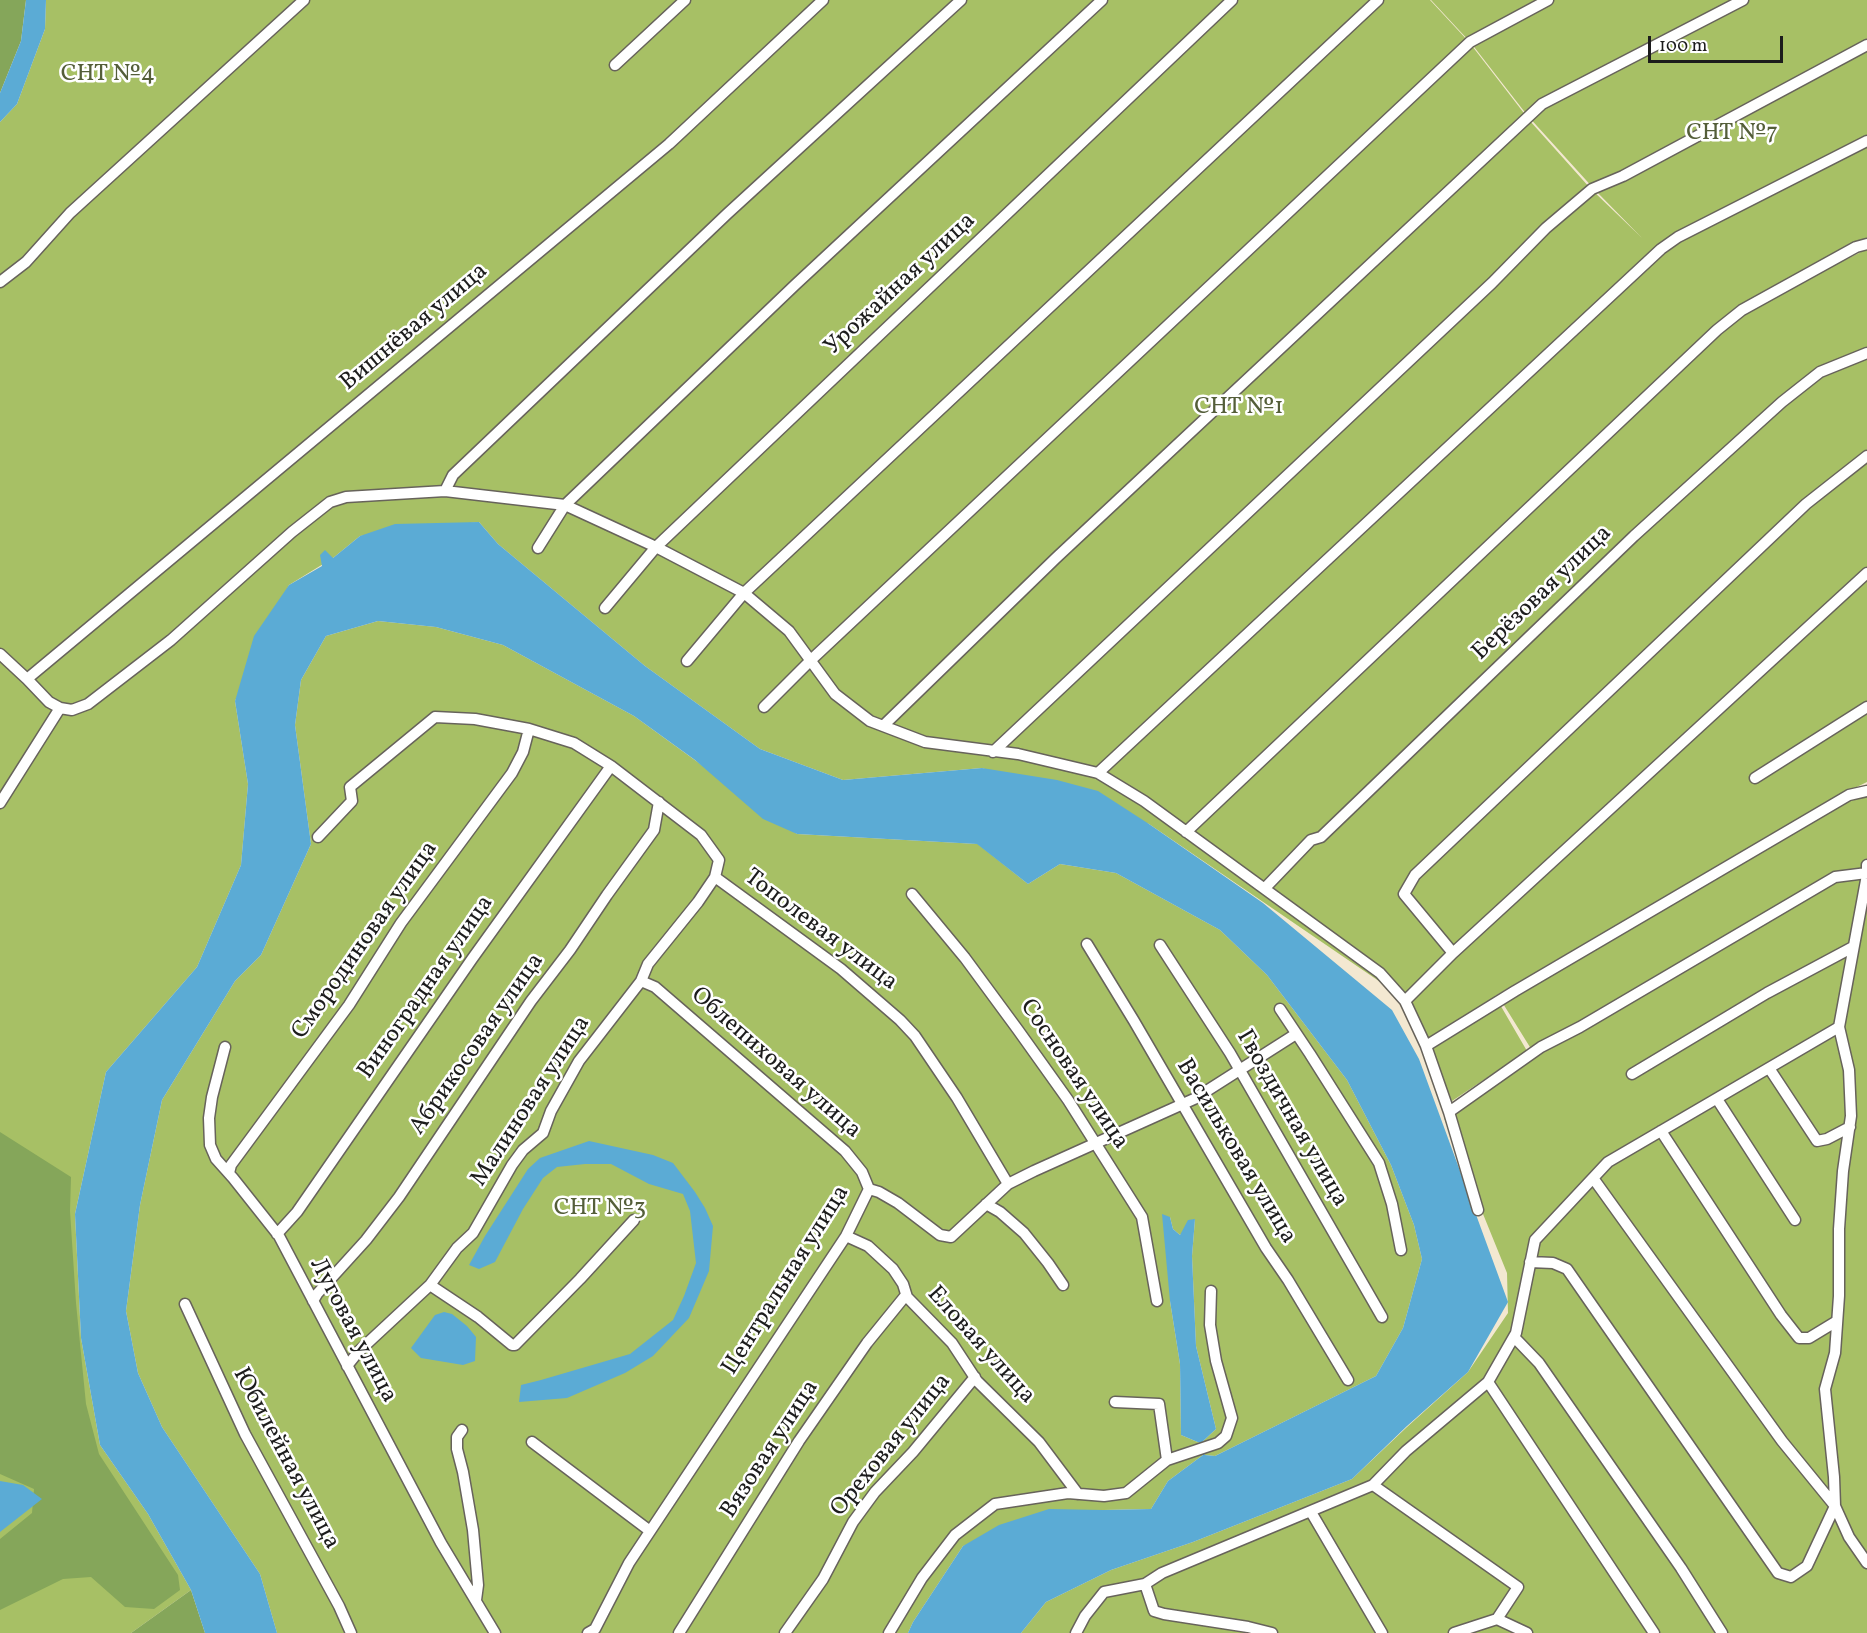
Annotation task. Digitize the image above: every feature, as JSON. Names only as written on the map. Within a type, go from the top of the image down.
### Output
[{"type":"street","points":[[0,282],[26,262],[70,213],[304,0]]},
{"type":"street","points":[[615,65],[685,0]]},
{"type":"street","name":"Вишнёвая улица","points":[[27,679],[669,144],[823,0]]},
{"type":"street","points":[[445,491],[453,475],[702,238],[961,0]]},
{"type":"street","points":[[538,548],[565,505],[795,285],[1102,0]]},
{"type":"street","name":"Урожайная улица","points":[[605,608],[656,547],[1232,0]]},
{"type":"street","points":[[687,661],[744,593],[1378,0]]},
{"type":"street","points":[[765,707],[811,660],[1470,42],[1548,0]]},
{"type":"street","points":[[883,726],[1056,558],[1542,104],[1743,0]]},
{"type":"street","points":[[993,752],[1492,283],[1546,228],[1592,189],[1623,176],[1867,45]]},
{"type":"street","points":[[1098,773],[1661,249],[1678,237],[1867,141]]},
{"type":"street","points":[[1186,832],[1717,330],[1742,310],[1856,247],[1867,244]]},
{"type":"street","name":"Берёзовая улица","points":[[1265,888],[1311,840],[1320,837],[1634,536],[1782,402],[1820,372],[1867,354]]},
{"type":"street","points":[[1453,953],[1404,894],[1415,875],[1806,504],[1867,456]]},
{"type":"street","points":[[0,654],[49,702],[60,708],[72,710],[88,704],[122,679],[330,502],[346,497],[445,491],[565,505],[656,547],[744,593],[789,631],[835,694],[870,721],[925,742],[1018,754],[1098,773],[1144,801],[1380,973],[1405,1001],[1426,1046],[1449,1112],[1478,1210]]},
{"type":"street","points":[[1405,1001],[1453,953],[1867,573]]},
{"type":"street","points":[[1755,778],[1867,706]]},
{"type":"street","points":[[0,803],[60,708]]},
{"type":"street","name":"Тополевая улица","points":[[318,837],[352,801],[350,787],[435,717],[475,719],[529,729],[574,743],[611,766],[701,835],[719,860],[715,877],[842,969],[900,1020],[915,1036],[957,1098],[1008,1184]]},
{"type":"street","name":"Смородиновая улица","points":[[229,1173],[231,1164],[348,1005],[402,923],[512,774],[523,752],[529,729]]},
{"type":"street","name":"Виноградная улица","points":[[277,1234],[317,1185],[472,959],[611,766]]},
{"type":"street","points":[[1426,1046],[1515,991],[1849,795],[1867,791]]},
{"type":"street","name":"Абрикосовая улица","points":[[313,1301],[366,1240],[399,1197],[531,1001],[570,950],[654,830],[659,802]]},
{"type":"street","points":[[1530,1262],[1553,1263],[1567,1269],[1778,1573],[1791,1577],[1807,1566],[1835,1506],[1825,1389],[1835,1353],[1839,1296],[1839,1228],[1843,1171],[1851,1116],[1849,1070],[1839,1027],[1867,865]]},
{"type":"street","points":[[1449,1112],[1541,1047],[1580,1027],[1835,877],[1867,873]]},
{"type":"street","name":"Малиновая улица","points":[[348,1366],[359,1351],[430,1285],[457,1248],[473,1233],[523,1150],[543,1133],[551,1111],[579,1061],[641,981],[648,964],[715,877]]},
{"type":"street","name":"Сосновая улица","points":[[912,894],[965,958],[1068,1100],[1142,1217],[1157,1301]]},
{"type":"street","name":"Васильковая улица","points":[[1087,944],[1266,1248],[1288,1280],[1347,1380]]},
{"type":"street","name":"Гвоздичная улица","points":[[1160,945],[1239,1070],[1382,1317]]},
{"type":"street","points":[[1632,1074],[1767,993],[1853,947]]},
{"type":"street","name":"Облепиховая улица","points":[[641,981],[655,987],[845,1151],[862,1172],[869,1189]]},
{"type":"street","points":[[1280,1009],[1379,1163],[1392,1204],[1401,1250]]},
{"type":"street","points":[[1076,1633],[1085,1616],[1104,1592],[1145,1584],[1162,1573],[1373,1485],[1406,1451],[1488,1382],[1516,1333],[1535,1240],[1608,1162],[1839,1027]]},
{"type":"street","name":"Центральная улица","points":[[594,1632],[629,1563],[846,1236],[869,1189],[898,1203],[940,1235],[951,1236],[1008,1184],[1194,1099],[1296,1034]]},
{"type":"street","name":"Луговая улица","points":[[225,1047],[209,1118],[210,1145],[216,1159],[277,1234],[441,1544],[495,1633]]},
{"type":"street","points":[[1769,1068],[1817,1141],[1827,1139],[1850,1127]]},
{"type":"street","points":[[1717,1099],[1795,1220]]},
{"type":"street","points":[[1661,1131],[1798,1338],[1809,1338],[1837,1321]]},
{"type":"street","points":[[1593,1178],[1782,1441],[1835,1506],[1849,1537],[1867,1563]]},
{"type":"street","points":[[986,1204],[1000,1212],[1024,1233],[1063,1285]]},
{"type":"street","points":[[430,1285],[515,1345],[634,1221]]},
{"type":"street","name":"Еловая улица","points":[[846,1236],[868,1246],[893,1269],[903,1284],[906,1294],[952,1343],[975,1377],[1039,1442],[1078,1494]]},
{"type":"street","points":[[889,1633],[922,1578],[955,1535],[995,1504],[1068,1493],[1104,1496],[1126,1493],[1167,1460],[1218,1443],[1226,1436],[1232,1418],[1216,1361],[1210,1325],[1211,1291]]},
{"type":"street","name":"Вязовая улица","points":[[679,1633],[799,1440],[867,1343],[906,1294]]},
{"type":"street","name":"Юбилейная улица","points":[[185,1304],[245,1434],[339,1606],[351,1633]]},
{"type":"street","points":[[1514,1337],[1539,1364],[1675,1559],[1722,1633]]},
{"type":"street","name":"Ореховая улица","points":[[785,1633],[823,1579],[853,1522],[875,1492],[913,1452],[975,1377]]},
{"type":"street","points":[[1488,1382],[1654,1633]]},
{"type":"street","points":[[1115,1402],[1159,1404],[1167,1460]]},
{"type":"street","points":[[462,1430],[457,1437],[457,1449],[473,1530],[478,1585],[476,1600]]},
{"type":"street","points":[[532,1442],[650,1531]]},
{"type":"street","points":[[1373,1485],[1518,1587],[1497,1618],[1454,1633]]},
{"type":"street","points":[[1311,1512],[1382,1633]]},
{"type":"street","points":[[1145,1584],[1154,1611],[1272,1633]]},
{"type":"street","points":[[1497,1618],[1527,1633]]},
{"type":"green space","name":"СНТ №4","points":[[0,0],[26,0],[21,41],[0,93]]},
{"type":"green space","name":"СНТ №1","points":[[46,0],[1430,0],[1469,42],[1530,121],[1590,188],[1642,238],[1527,115],[1471,43],[1431,0],[1867,0],[1867,239],[1853,242],[1747,301],[1713,326],[1717,331],[1743,311],[1867,249],[1867,782],[1828,801],[1495,996],[1527,1051],[1452,1101],[1392,990],[1149,824],[982,768],[843,780],[760,749],[645,666],[498,544],[479,522],[360,536],[333,558],[289,585],[235,701],[248,784],[241,865],[197,967],[106,1072],[75,1214],[81,1338],[100,1445],[148,1514],[191,1590],[131,1633],[0,1633],[0,122],[17,104],[45,29]]},
{"type":"green space","name":"СНТ №3","points":[[378,621],[436,627],[503,645],[634,716],[797,834],[978,844],[1028,884],[1060,864],[1116,873],[1220,930],[1267,975],[1347,1080],[1391,1165],[1414,1225],[1422,1259],[1403,1328],[1376,1376],[1215,1456],[1205,1455],[1201,1443],[1216,1429],[1196,1346],[1192,1256],[1195,1219],[1180,1235],[1173,1229],[1170,1217],[1170,1301],[1180,1364],[1181,1435],[1200,1443],[1203,1455],[1168,1481],[1151,1509],[1104,1510],[963,1546],[908,1633],[277,1633],[260,1574],[162,1427],[138,1373],[126,1311],[140,1205],[162,1100],[235,981],[261,955],[311,844],[295,725],[301,680],[326,636]]},
{"type":"green space","points":[[1867,785],[1867,1633],[1021,1633],[1046,1602],[1111,1570],[1193,1542],[1352,1479],[1468,1372],[1508,1313],[1507,1273],[1444,1118],[1533,1052],[1502,1002]]},
{"type":"green space","points":[[0,1132],[71,1177],[70,1211],[76,1303],[86,1404],[99,1454],[178,1575],[180,1590],[154,1609],[125,1607],[91,1577],[63,1579],[0,1610],[0,1539],[32,1513],[34,1489],[0,1474]]},
{"type":"green space","points":[[191,1590],[205,1633],[131,1633]]},
{"type":"water","points":[[26,0],[46,0],[45,29],[17,104],[0,122],[0,93],[21,41]]},
{"type":"water","points":[[479,522],[498,544],[645,666],[760,749],[843,780],[982,768],[1057,780],[1098,791],[1263,903],[1392,1010],[1419,1059],[1508,1302],[1468,1372],[1352,1479],[1193,1542],[1111,1570],[1046,1602],[1021,1633],[908,1633],[963,1546],[999,1525],[1049,1509],[1151,1509],[1168,1481],[1203,1455],[1200,1443],[1181,1435],[1180,1364],[1170,1301],[1162,1214],[1170,1217],[1173,1229],[1180,1235],[1188,1220],[1195,1219],[1192,1256],[1196,1346],[1216,1429],[1201,1443],[1205,1455],[1215,1456],[1376,1376],[1403,1328],[1422,1259],[1414,1225],[1391,1165],[1347,1080],[1267,975],[1220,930],[1116,873],[1060,864],[1028,884],[977,844],[797,834],[763,819],[695,760],[634,716],[503,645],[436,627],[378,621],[326,636],[301,680],[295,725],[311,844],[261,955],[235,981],[162,1100],[140,1205],[126,1311],[138,1373],[162,1427],[260,1574],[277,1633],[205,1633],[191,1590],[148,1514],[100,1445],[81,1338],[75,1214],[106,1072],[197,967],[241,865],[248,784],[235,701],[254,636],[289,585],[322,566],[320,555],[325,550],[333,558],[360,536],[395,524]]},
{"type":"water","points":[[589,1141],[653,1155],[673,1163],[695,1192],[713,1226],[709,1271],[689,1318],[653,1356],[625,1373],[567,1398],[519,1402],[521,1385],[630,1354],[673,1320],[696,1263],[690,1211],[683,1194],[649,1184],[611,1164],[585,1164],[557,1167],[543,1178],[523,1209],[495,1262],[479,1269],[469,1265],[528,1169],[540,1158]]},
{"type":"water","points":[[444,1312],[452,1314],[476,1337],[475,1361],[463,1365],[421,1358],[411,1348],[435,1315]]},
{"type":"water","points":[[0,1481],[23,1485],[42,1499],[0,1532]]},
{"type":"park label","name":"СНТ №7","points":[[1732,135]]}]
